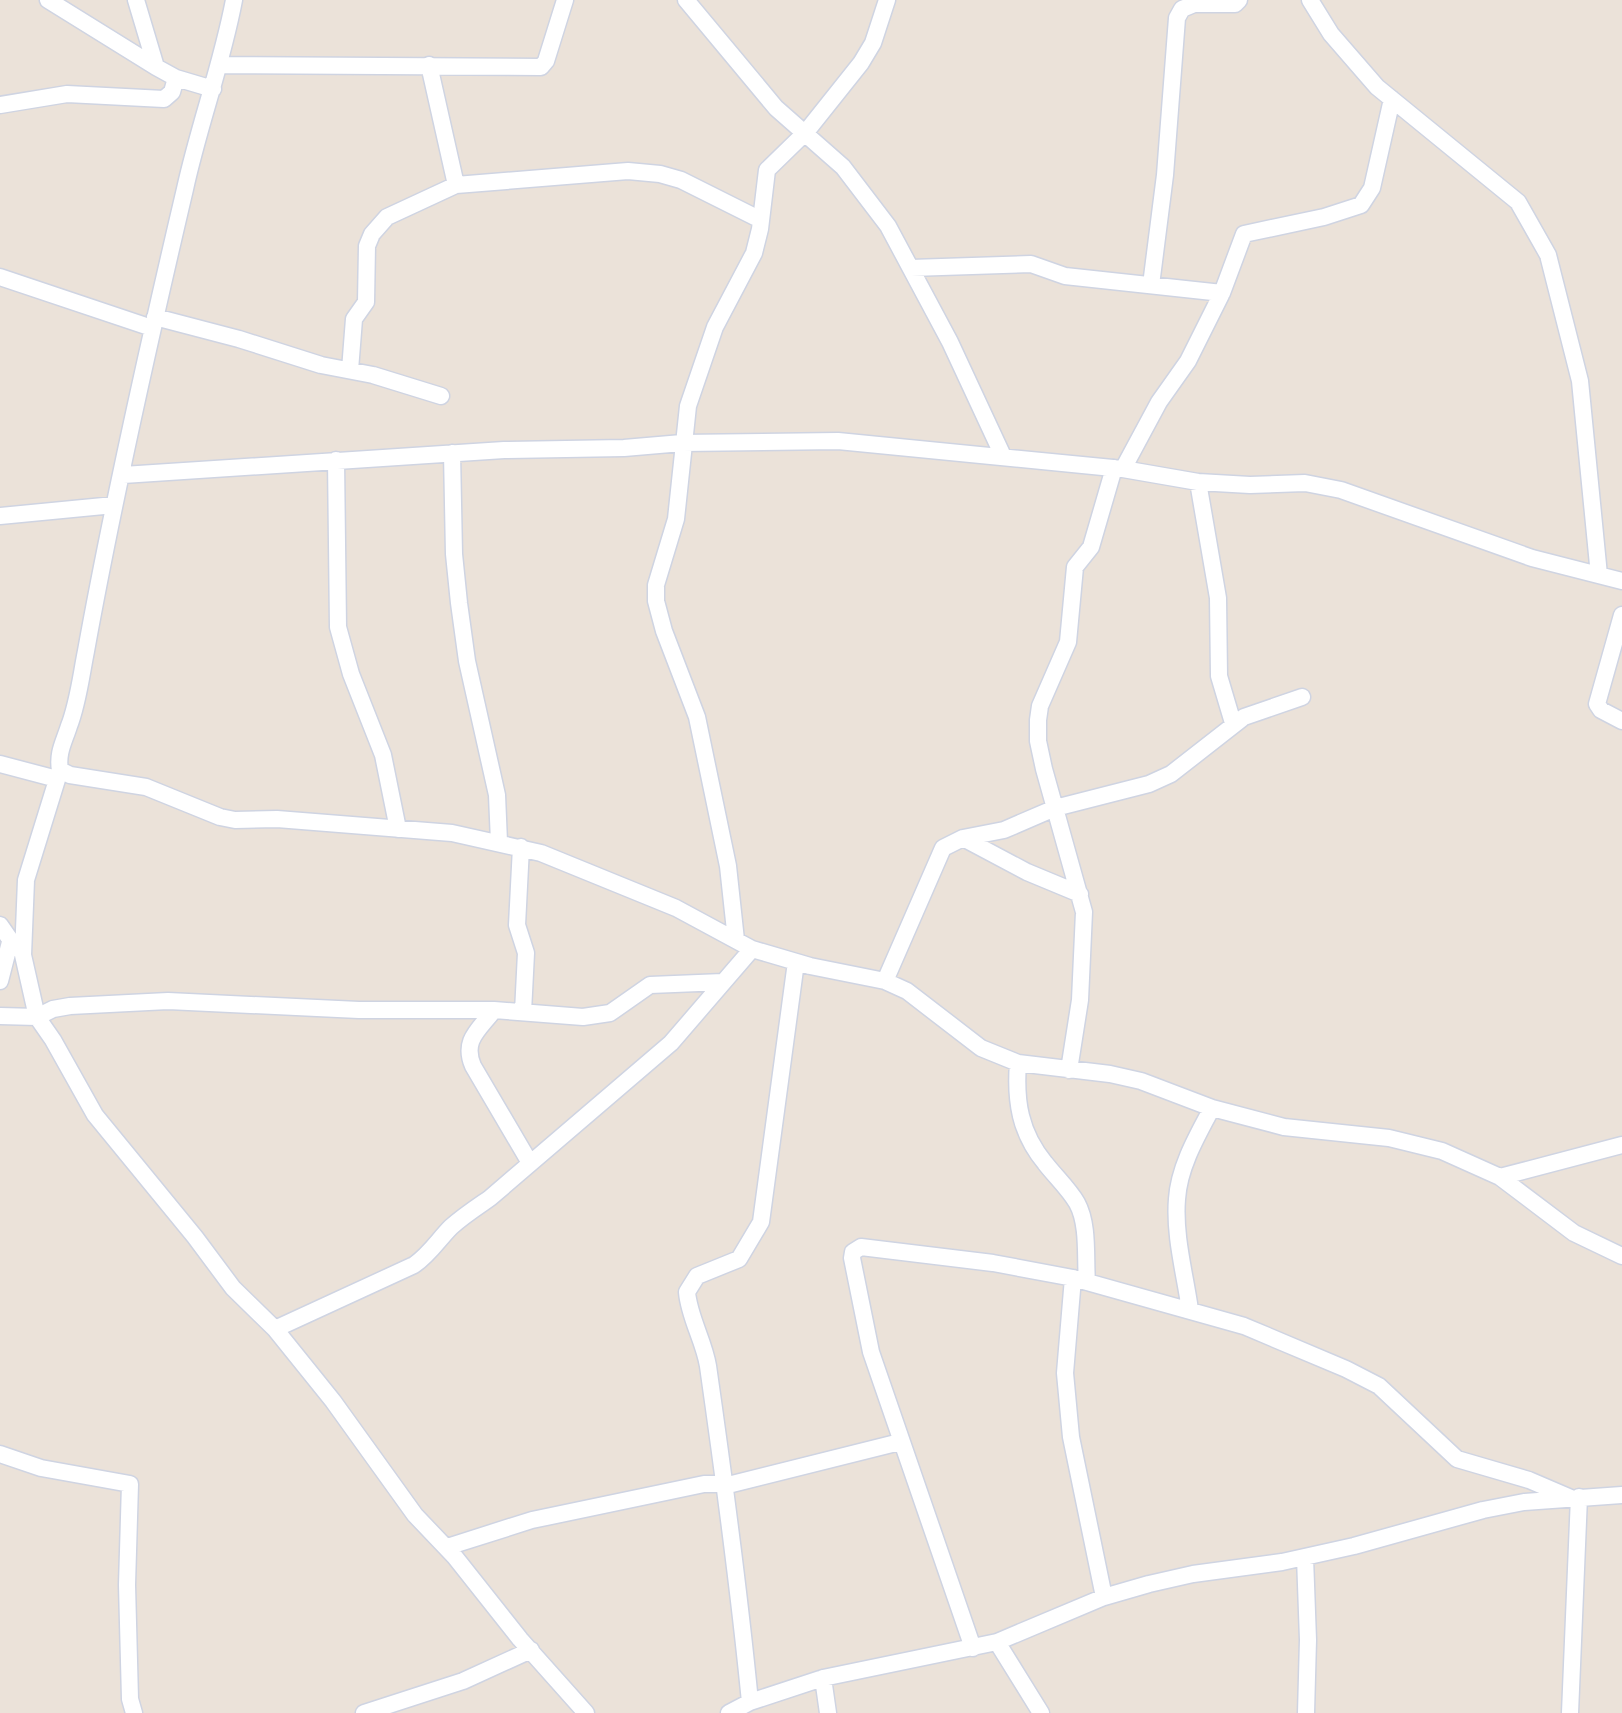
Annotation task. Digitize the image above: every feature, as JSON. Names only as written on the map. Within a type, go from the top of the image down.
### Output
[{"type":"street","points":[[48,0],[176,78],[213,89]]},
{"type":"street","points":[[136,0],[156,67]]},
{"type":"street","points":[[234,0],[220,65],[185,186],[154,323],[123,475],[114,505],[82,673],[69,726],[61,744],[58,774],[26,880],[23,955],[38,1017],[94,1115],[195,1237],[233,1288],[275,1329],[333,1401],[415,1515],[447,1547],[586,1713]]},
{"type":"street","points":[[220,65],[541,67],[546,61],[565,0]]},
{"type":"street","points":[[686,0],[777,108],[843,167],[888,226],[950,342],[1003,456]]},
{"type":"street","points":[[736,940],[728,866],[698,717],[664,631],[656,601],[660,569],[676,519],[682,443],[688,406],[715,327],[754,253],[761,220],[767,170],[806,132],[867,53],[883,19],[887,0]]},
{"type":"street","points":[[1151,285],[1165,175],[1177,18],[1182,9],[1194,4],[1235,4],[1239,0]]},
{"type":"street","points":[[1311,0],[1350,59],[1392,99],[1518,202],[1548,255],[1580,381],[1599,575]]},
{"type":"street","points":[[429,65],[456,185]]},
{"type":"street","points":[[0,105],[67,94],[164,99],[172,93],[176,78]]},
{"type":"street","points":[[1069,1070],[1080,1000],[1084,912],[1038,741],[1039,713],[1068,642],[1076,567],[1091,547],[1118,469],[1159,402],[1188,362],[1222,293],[1244,234],[1324,217],[1360,205],[1372,188],[1392,99]]},
{"type":"street","points":[[350,370],[354,319],[366,302],[367,246],[372,234],[387,217],[456,185],[628,171],[660,174],[681,180],[761,220]]},
{"type":"street","points":[[911,268],[1030,264],[1065,276],[1222,293]]},
{"type":"street","points":[[0,277],[154,323],[239,339],[321,365],[350,370],[441,396]]},
{"type":"street","points":[[123,475],[453,453],[624,448],[682,443],[838,441],[1118,469],[1198,482],[1250,485],[1305,483],[1341,490],[1532,558],[1622,581]]},
{"type":"street","points":[[453,453],[454,554],[459,603],[466,661],[497,795],[499,842]]},
{"type":"street","points":[[336,460],[338,627],[351,674],[383,755],[398,829]]},
{"type":"street","points":[[1198,482],[1218,598],[1219,676],[1233,723]]},
{"type":"street","points":[[0,516],[114,505]]},
{"type":"street","points":[[1622,615],[1597,704],[1601,710],[1622,721]]},
{"type":"street","points":[[885,981],[943,848],[963,837],[1004,830],[1055,808],[1149,784],[1171,774],[1233,723],[1256,712],[1302,697]]},
{"type":"street","points":[[0,764],[146,787],[220,817],[235,820],[277,819],[452,833],[521,847],[632,888],[694,916],[752,949],[796,962],[885,981],[907,991],[981,1048],[1018,1063],[1141,1081],[1212,1108],[1284,1127],[1389,1138],[1442,1151],[1474,1163],[1500,1178],[1574,1233],[1622,1256]]},
{"type":"street","points":[[963,837],[1027,872],[1080,894]]},
{"type":"street","points":[[521,847],[517,925],[526,953],[523,1012]]},
{"type":"street","points":[[0,925],[10,942],[23,955]]},
{"type":"street","points":[[0,981],[10,942]]},
{"type":"street","points":[[275,1329],[414,1265],[428,1256],[449,1229],[490,1198],[629,1081],[671,1042],[752,949]]},
{"type":"street","points":[[750,1702],[738,1570],[705,1348],[687,1292],[697,1276],[739,1259],[760,1222],[796,962]]},
{"type":"street","points":[[0,1016],[38,1017],[53,1009],[70,1006],[130,1002],[358,1010],[494,1010],[583,1017],[606,1015],[650,985],[723,982]]},
{"type":"street","points":[[494,1010],[469,1042],[468,1050],[473,1066],[530,1163]]},
{"type":"street","points":[[1018,1063],[1018,1112],[1023,1128],[1042,1160],[1078,1204],[1083,1223],[1080,1280],[1065,1373],[1070,1426],[1090,1538],[1104,1597]]},
{"type":"street","points":[[1190,1310],[1178,1233],[1177,1198],[1193,1143],[1212,1108]]},
{"type":"street","points":[[1500,1178],[1622,1145]]},
{"type":"street","points":[[973,1648],[900,1442],[871,1352],[853,1252],[861,1247],[993,1263],[1080,1280],[1244,1326],[1346,1369],[1390,1394],[1457,1459],[1529,1480],[1575,1497]]},
{"type":"street","points":[[447,1547],[532,1520],[704,1484],[724,1484],[900,1442]]},
{"type":"street","points":[[0,1454],[41,1468],[130,1484],[127,1585],[130,1700],[134,1713]]},
{"type":"street","points":[[729,1713],[750,1702],[823,1678],[997,1642],[1104,1597],[1193,1574],[1305,1557],[1483,1509],[1575,1497],[1622,1495]]},
{"type":"street","points":[[1570,1713],[1575,1497]]},
{"type":"street","points":[[1305,1557],[1308,1640],[1306,1713]]},
{"type":"street","points":[[997,1642],[1041,1713]]},
{"type":"street","points":[[364,1713],[463,1680],[531,1650]]},
{"type":"street","points":[[823,1678],[828,1713]]}]
